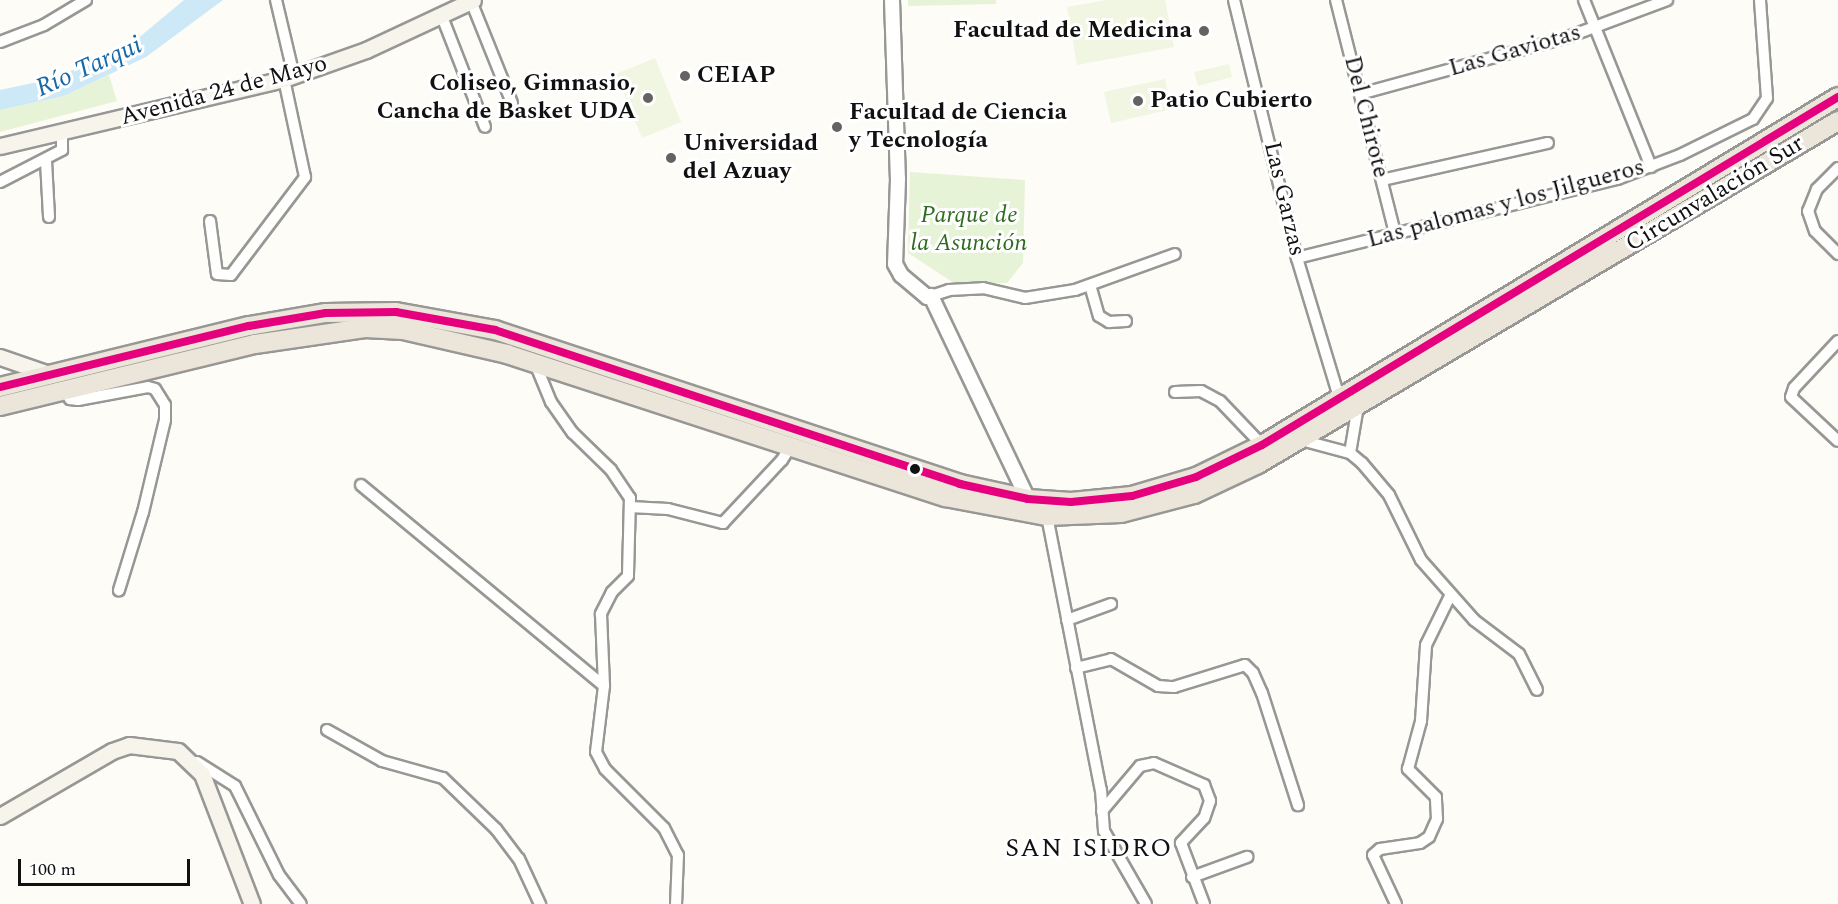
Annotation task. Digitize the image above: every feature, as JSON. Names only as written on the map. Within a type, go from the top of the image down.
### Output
[{"type":"highway","name":"Circunvalación Sur","points":[[0,387],[304,316],[350,311],[426,315],[495,330],[960,484],[1028,499],[1071,502],[1141,494],[1196,477],[1262,444],[1838,97]]},
{"type":"highway","name":"Circunvalación Sur","points":[[0,406],[255,344],[365,328],[436,335],[535,363],[945,497],[1047,516],[1121,513],[1172,502],[1216,486],[1301,440],[1838,121]]},
{"type":"main road","name":"Avenida 24 de Mayo","points":[[0,146],[289,78],[366,50],[472,0]]},
{"type":"main road","points":[[0,357],[49,374]]},
{"type":"main road","points":[[0,816],[98,757],[129,745],[161,746],[186,755],[202,774],[252,904]]},
{"type":"street","points":[[0,42],[44,25],[86,0]]},
{"type":"street","points":[[210,221],[217,274],[231,275],[305,177],[276,0]]},
{"type":"street","points":[[472,0],[512,102]]},
{"type":"street","points":[[892,0],[898,179],[895,264],[901,275],[927,297],[949,290],[983,288],[1025,298],[1090,285],[1175,254]]},
{"type":"street","name":"Las Garzas","points":[[1234,0],[1297,258],[1339,397]]},
{"type":"street","name":"Del Chirote","points":[[1336,0],[1395,233]]},
{"type":"street","points":[[1584,0],[1652,167]]},
{"type":"street","name":"Las Gaviotas","points":[[1360,94],[1595,29],[1667,0]]},
{"type":"street","name":"Las palomas y los Jilgueros","points":[[1297,258],[1652,167],[1744,124],[1759,115],[1767,98],[1760,0]]},
{"type":"street","points":[[441,14],[485,126]]},
{"type":"street","points":[[0,182],[46,161],[62,150],[62,133]]},
{"type":"street","points":[[1382,180],[1548,143]]},
{"type":"street","points":[[46,161],[49,217]]},
{"type":"street","points":[[1838,168],[1816,189],[1809,211],[1815,231],[1838,254]]},
{"type":"street","points":[[1090,285],[1099,316],[1109,322],[1126,321]]},
{"type":"street","points":[[932,297],[1028,499]]},
{"type":"street","points":[[1838,341],[1794,388],[1791,397],[1838,441]]},
{"type":"street","points":[[535,363],[551,402],[573,433],[611,470],[630,498],[628,576],[612,592],[601,614],[604,686],[596,752],[605,769],[664,828],[678,855],[676,904]]},
{"type":"street","points":[[64,390],[70,399],[78,400],[148,387],[155,389],[165,405],[165,420],[143,512],[119,590]]},
{"type":"street","points":[[1175,392],[1201,391],[1220,401],[1262,444]]},
{"type":"street","points":[[1350,453],[1358,406]]},
{"type":"street","points":[[1301,440],[1350,453],[1389,495],[1421,560],[1450,596],[1474,620],[1519,654],[1537,690]]},
{"type":"street","points":[[630,507],[668,510],[723,524],[775,469],[790,447]]},
{"type":"street","points":[[361,485],[604,686]]},
{"type":"street","points":[[1047,516],[1104,831],[1146,904]]},
{"type":"street","points":[[1396,904],[1372,855],[1380,849],[1420,843],[1430,837],[1437,819],[1436,797],[1408,769],[1420,721],[1426,645],[1450,596]]},
{"type":"street","points":[[1067,620],[1111,604]]},
{"type":"street","points":[[1076,668],[1111,659],[1158,686],[1174,687],[1245,665],[1262,693],[1298,805]]},
{"type":"street","points":[[327,730],[382,761],[443,778],[496,829],[519,859],[540,904]]},
{"type":"street","points":[[186,755],[234,786],[279,875],[301,904]]},
{"type":"street","points":[[1102,811],[1140,766],[1154,763],[1204,785],[1210,801],[1204,818],[1180,843],[1204,904]]},
{"type":"street","points":[[1192,877],[1247,857]]},
{"type":"green space","points":[[908,0],[996,0],[996,4],[908,6]]},
{"type":"green space","points":[[1107,0],[1165,0],[1174,47],[1077,65],[1067,7]]},
{"type":"green space","name":"Coliseo, Gimnasio, Cancha de Basket UDA","points":[[655,58],[681,122],[642,138],[616,74]]},
{"type":"green space","points":[[1229,64],[1232,77],[1198,86],[1194,72]]},
{"type":"green space","points":[[109,75],[117,101],[0,132],[0,110],[64,96]]},
{"type":"green space","name":"Patio Cubierto","points":[[1165,79],[1172,109],[1111,123],[1104,92]]},
{"type":"green space","name":"Parque de la Asunción","points":[[910,172],[1025,180],[1023,263],[1007,283],[954,283],[908,253]]},
{"type":"water","name":"Río Tarqui","points":[[184,0],[223,0],[146,57],[64,96],[0,110],[0,90],[56,78],[136,40]]},
{"type":"transit line","points":[[0,387],[249,326],[326,313],[396,312],[495,330],[960,484],[1028,499],[1071,502],[1132,496],[1196,477],[1262,445],[1838,97]]},
{"type":"place","name":"Facultad de Medicina","points":[[1204,31]]},
{"type":"place","name":"CEIAP","points":[[685,76]]},
{"type":"place","name":"Coliseo, Gimnasio, Cancha de Basket UDA","points":[[648,98]]},
{"type":"place","name":"Patio Cubierto","points":[[1138,101]]},
{"type":"place","name":"Facultad de Ciencia y Tecnología","points":[[837,127]]},
{"type":"place","name":"Universidad del Azuay","points":[[671,158]]},
{"type":"district","name":"SAN ISIDRO","points":[[1089,849]]}]
